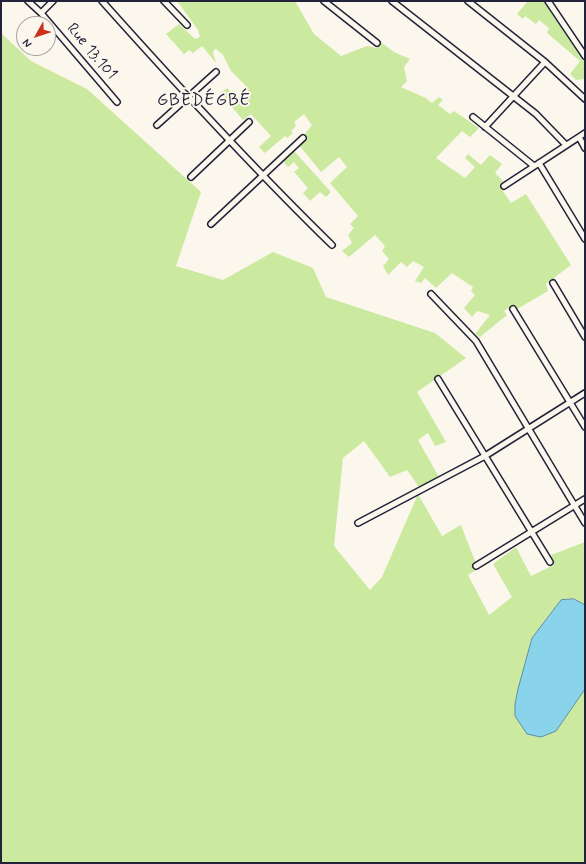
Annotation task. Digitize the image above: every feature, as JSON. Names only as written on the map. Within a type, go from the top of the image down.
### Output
[{"type":"street","name":"Rue 13.101","points":[[28,1],[41,13],[117,102]]},
{"type":"street","points":[[41,13],[53,1]]},
{"type":"street","points":[[102,1],[188,97],[230,140],[262,176],[332,246]]},
{"type":"street","points":[[164,1],[187,25]]},
{"type":"street","points":[[324,1],[377,43]]},
{"type":"street","points":[[392,1],[536,114],[566,145]]},
{"type":"street","points":[[468,1],[545,62],[585,99]]},
{"type":"street","points":[[548,1],[585,56]]},
{"type":"street","points":[[485,127],[545,62]]},
{"type":"street","points":[[157,125],[216,72]]},
{"type":"street","points":[[473,117],[536,164],[585,239]]},
{"type":"street","points":[[191,177],[249,122]]},
{"type":"street","points":[[504,186],[585,133]]},
{"type":"street","points":[[578,137],[585,148]]},
{"type":"street","points":[[211,224],[303,138]]},
{"type":"street","points":[[553,283],[585,337]]},
{"type":"street","points":[[431,294],[476,341],[585,523]]},
{"type":"street","points":[[513,309],[585,427]]},
{"type":"street","points":[[438,379],[550,562]]},
{"type":"street","points":[[358,524],[485,456],[585,393]]},
{"type":"street","points":[[476,566],[585,498]]},
{"type":"green space","points":[[177,1],[295,1],[314,34],[341,56],[367,46],[377,48],[382,43],[394,52],[410,59],[404,67],[407,81],[401,87],[426,98],[432,103],[439,97],[443,100],[438,105],[450,114],[454,111],[479,128],[470,137],[462,131],[436,158],[465,178],[475,167],[465,158],[468,154],[481,165],[490,155],[502,164],[495,173],[503,181],[499,185],[511,203],[526,194],[571,265],[546,284],[548,291],[517,309],[513,305],[504,311],[507,315],[480,337],[475,334],[490,315],[477,311],[472,317],[464,308],[475,295],[471,291],[473,287],[452,273],[436,288],[425,278],[421,283],[415,281],[424,267],[413,261],[407,267],[401,262],[388,275],[383,266],[389,259],[382,251],[385,246],[375,235],[349,257],[342,251],[352,243],[348,235],[354,228],[350,224],[358,216],[330,183],[347,167],[339,157],[321,172],[299,145],[308,138],[304,135],[312,125],[304,114],[294,122],[296,126],[291,131],[293,133],[287,138],[285,136],[265,153],[259,147],[271,136],[251,114],[243,120],[220,93],[227,88],[238,98],[249,89],[231,71],[223,55],[216,49],[214,50],[213,53],[216,63],[202,46],[193,53],[189,50],[184,54],[166,34],[179,24],[195,39],[200,37],[198,30]]},
{"type":"green space","points":[[528,1],[545,1],[585,62],[585,79],[576,80],[570,74],[580,61],[547,33],[549,28],[539,20],[536,24],[525,16],[523,19],[517,14]]},
{"type":"green space","points":[[1,33],[16,47],[16,56],[26,56],[31,61],[87,89],[201,192],[176,266],[223,280],[273,252],[313,268],[326,297],[435,333],[466,358],[417,392],[446,442],[435,446],[428,433],[418,440],[439,477],[419,487],[407,470],[390,477],[364,441],[343,458],[334,546],[370,590],[382,577],[418,494],[442,536],[461,525],[478,569],[468,575],[489,615],[512,597],[493,564],[516,547],[531,576],[554,565],[551,555],[585,542],[585,605],[574,599],[561,600],[532,638],[515,704],[515,716],[556,731],[585,689],[585,863],[1,863]]},
{"type":"green space","points":[[294,151],[331,192],[326,197],[320,192],[310,201],[303,193],[308,188],[294,172],[299,168],[294,162],[288,167],[283,161]]},
{"type":"water","points":[[574,599],[585,605],[585,689],[556,731],[541,737],[527,734],[515,716],[515,704],[532,638],[561,600]]},
{"type":"district","name":"GBÈDÉGBÉ","points":[[204,101]]}]
